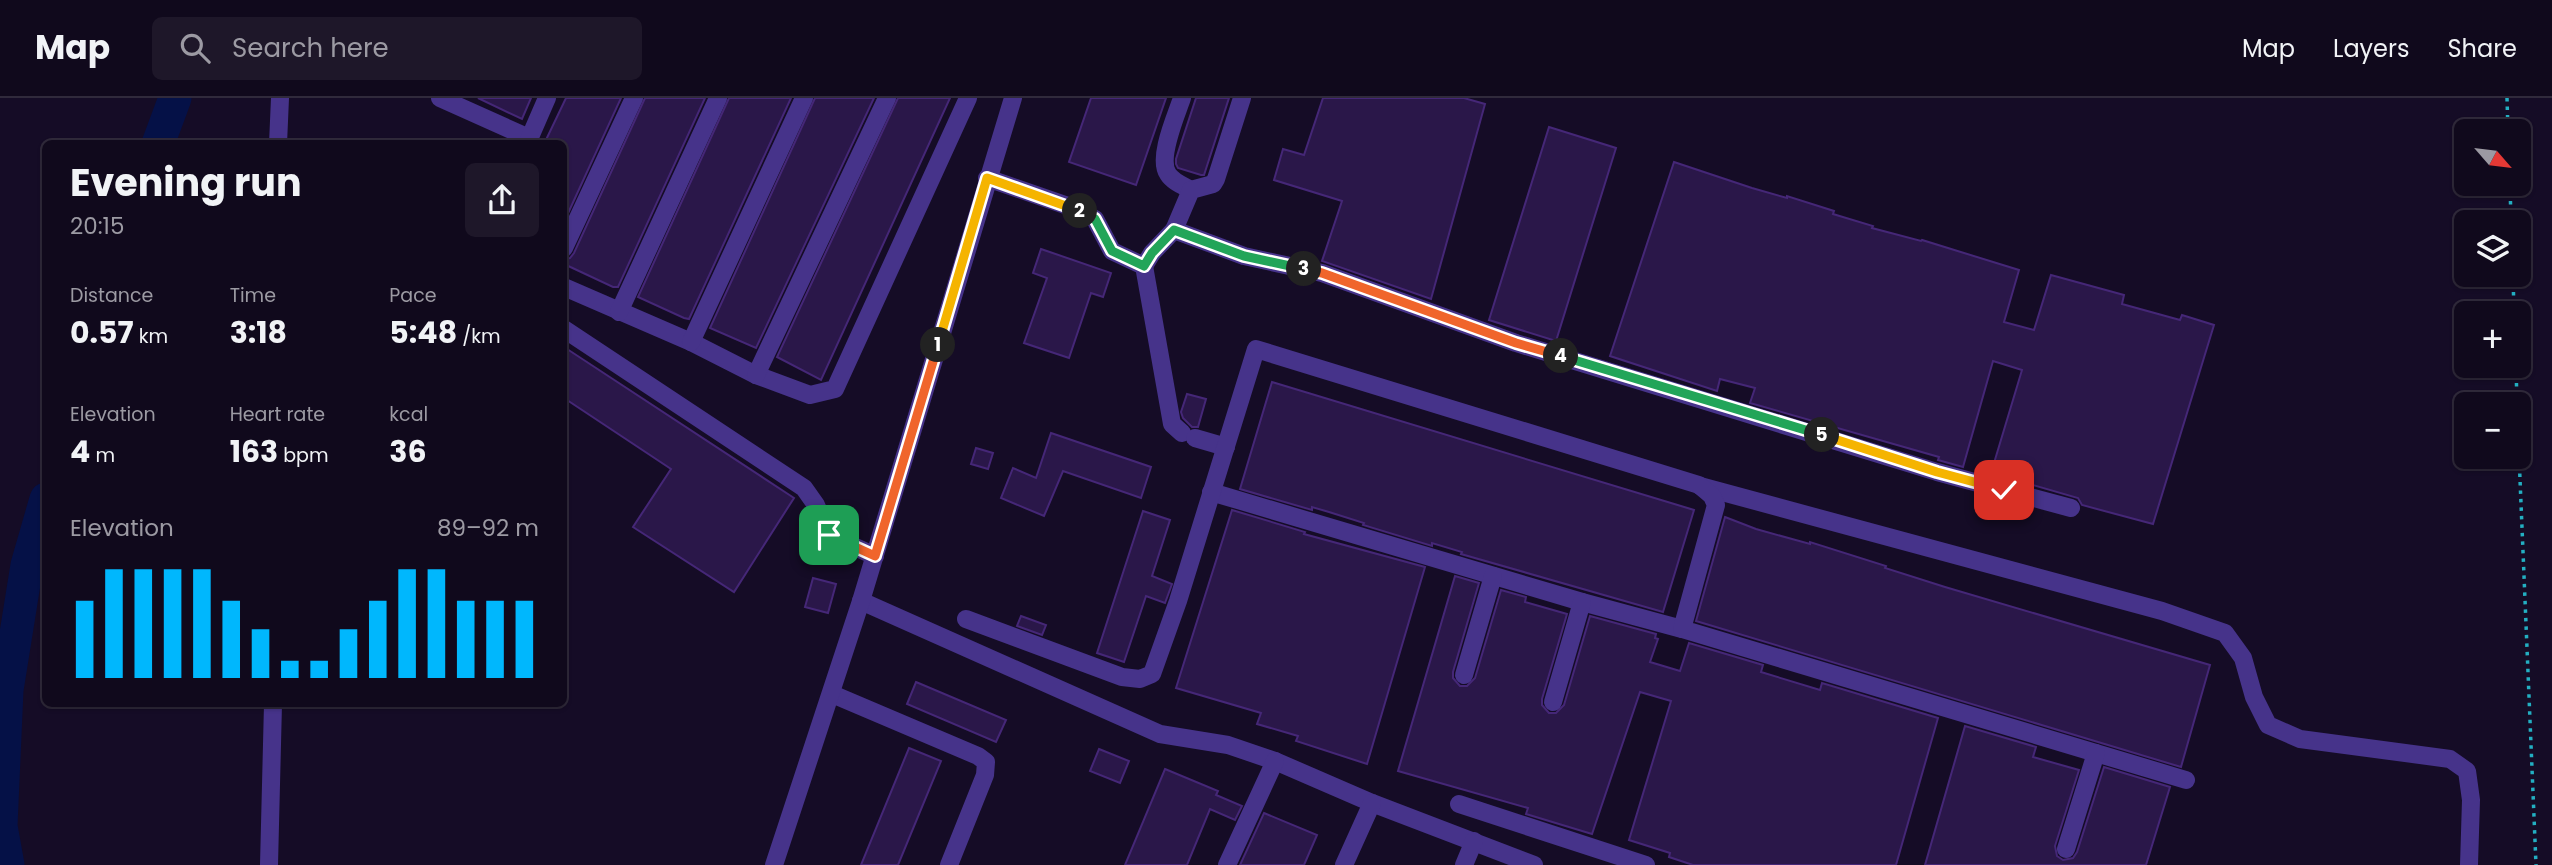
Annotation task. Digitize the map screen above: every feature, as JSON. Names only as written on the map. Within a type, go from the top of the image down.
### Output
[{"type":"street","points":[[278,140],[280,98]]},
{"type":"street","points":[[440,98],[526,140]]},
{"type":"street","points":[[528,140],[547,98]]},
{"type":"street","points":[[567,242],[634,98]]},
{"type":"street","points":[[619,312],[718,98]]},
{"type":"street","points":[[691,342],[804,98]]},
{"type":"street","points":[[756,375],[887,98]]},
{"type":"street","points":[[567,288],[691,342],[756,375],[810,395],[835,389],[968,98]]},
{"type":"street","points":[[774,865],[861,601],[1013,98]]},
{"type":"street","points":[[1182,98],[1164,156],[1166,171],[1171,178],[1191,190],[1213,184],[1216,179],[1242,98]]},
{"type":"street","points":[[987,178],[1068,206],[1095,219],[1112,251],[1144,266]]},
{"type":"street","points":[[1191,190],[1174,230],[1152,253],[1144,266],[1172,425],[1188,436],[1226,447]]},
{"type":"street","points":[[1174,230],[1244,256],[1322,273],[1516,343],[1937,472],[2071,508]]},
{"type":"street","points":[[567,331],[804,488],[816,505],[829,535],[875,556]]},
{"type":"street","points":[[966,619],[1122,677],[1140,679],[1152,674],[1178,601],[1256,349],[1699,485],[2162,611],[2225,633],[2243,658],[2254,697],[2268,725],[2300,738],[2450,760],[2467,771],[2471,800],[2469,865]]},
{"type":"street","points":[[1682,629],[1716,505],[1712,496],[1699,485]]},
{"type":"street","points":[[1211,492],[2186,780]]},
{"type":"street","points":[[1464,675],[1493,576]]},
{"type":"street","points":[[861,601],[1160,734],[1228,745],[1275,761],[1372,803],[1534,865]]},
{"type":"street","points":[[1553,702],[1582,602]]},
{"type":"street","points":[[832,694],[978,756],[986,762],[985,775],[949,865]]},
{"type":"street","points":[[269,865],[273,707]]},
{"type":"street","points":[[2066,849],[2096,753]]},
{"type":"street","points":[[1227,865],[1275,761]]},
{"type":"street","points":[[1344,865],[1372,803]]},
{"type":"street","points":[[1459,804],[1646,865]]},
{"type":"street","points":[[1464,865],[1474,841]]},
{"type":"path","points":[[2507,98],[2508,119]]},
{"type":"path","points":[[2520,469],[2536,865]]},
{"type":"building","points":[[478,98],[531,98],[522,119]]},
{"type":"building","points":[[566,98],[621,98],[567,215],[567,140],[546,140]]},
{"type":"building","points":[[645,98],[705,98],[618,287],[567,265],[567,258],[574,253]]},
{"type":"building","points":[[729,98],[791,98],[689,319],[638,297]]},
{"type":"building","points":[[815,98],[874,98],[756,348],[710,328]]},
{"type":"building","points":[[898,98],[950,98],[821,380],[777,357]]},
{"type":"building","points":[[1091,98],[1166,98],[1136,185],[1069,162]]},
{"type":"building","points":[[1196,98],[1229,98],[1204,175],[1178,168],[1176,164]]},
{"type":"building","points":[[1323,98],[1464,98],[1485,104],[1431,299],[1322,261],[1342,201],[1274,180],[1283,149],[1304,155]]},
{"type":"building","points":[[1549,127],[1616,148],[1556,341],[1489,320]]},
{"type":"building","points":[[1674,162],[1834,211],[1833,214],[1873,226],[1872,228],[1922,240],[2019,270],[2004,322],[2034,330],[2051,275],[2124,295],[2122,304],[2180,320],[2182,315],[2214,325],[2153,524],[2082,505],[2078,498],[1991,473],[2022,370],[1993,361],[1963,467],[1938,460],[1939,457],[1750,403],[1755,388],[1720,379],[1717,391],[1610,356]]},
{"type":"building","points":[[1041,249],[1111,273],[1103,297],[1091,293],[1069,358],[1024,343],[1047,278],[1033,273]]},
{"type":"building","points":[[567,349],[794,498],[734,592],[633,527],[671,469],[567,400]]},
{"type":"building","points":[[1272,382],[1694,510],[1663,612],[1461,554],[1462,552],[1432,543],[1432,546],[1312,507],[1312,510],[1240,489]]},
{"type":"building","points":[[1187,394],[1206,399],[1198,427],[1192,427],[1181,412]]},
{"type":"building","points":[[1051,433],[1151,467],[1141,498],[1063,471],[1044,516],[1001,498],[1013,468],[1036,478]]},
{"type":"building","points":[[976,448],[993,453],[988,469],[971,464]]},
{"type":"building","points":[[1232,510],[1305,532],[1304,534],[1425,567],[1367,764],[1296,741],[1298,736],[1257,724],[1261,713],[1176,688]]},
{"type":"building","points":[[1143,511],[1170,520],[1152,576],[1172,584],[1165,603],[1146,596],[1124,662],[1097,653]]},
{"type":"building","points":[[1725,517],[1756,529],[1810,542],[1886,566],[1885,568],[1945,587],[2210,665],[2181,767],[1696,621]]},
{"type":"building","points":[[1455,576],[1479,583],[1453,672],[1453,678],[1460,686],[1467,686],[1475,678],[1501,590],[1526,597],[1525,602],[1567,614],[1542,699],[1542,705],[1549,713],[1556,713],[1564,705],[1590,616],[1656,634],[1655,638],[1658,639],[1650,662],[1680,671],[1689,643],[1763,665],[1761,672],[1820,690],[1822,683],[1938,718],[1896,865],[1693,865],[1669,857],[1670,853],[1629,840],[1671,701],[1640,692],[1592,834],[1526,814],[1528,808],[1398,771]]},
{"type":"building","points":[[813,578],[836,584],[828,613],[805,607]]},
{"type":"building","points":[[1021,616],[1046,625],[1042,635],[1017,626]]},
{"type":"building","points":[[916,682],[1006,720],[996,742],[907,704]]},
{"type":"building","points":[[1965,726],[2036,747],[2033,757],[2079,770],[2055,846],[2057,856],[2063,860],[2073,858],[2077,852],[2104,767],[2170,787],[2146,865],[1925,865]]},
{"type":"building","points":[[909,748],[941,761],[898,865],[861,865]]},
{"type":"building","points":[[1099,749],[1129,761],[1120,783],[1090,771]]},
{"type":"building","points":[[1165,769],[1218,791],[1216,795],[1242,806],[1235,820],[1210,809],[1187,865],[1125,865]]},
{"type":"building","points":[[1264,813],[1317,835],[1304,865],[1240,865]]},
{"type":"waterway","points":[[159,140],[175,98]]},
{"type":"waterway","points":[[8,865],[1,826],[7,690],[27,565],[42,513]]},
{"type":"route","points":[[829,535],[875,556],[987,178],[1068,206],[1095,219],[1112,251],[1144,266],[1152,253],[1174,230],[1244,256],[1322,273],[1516,343],[2004,490]]}]
